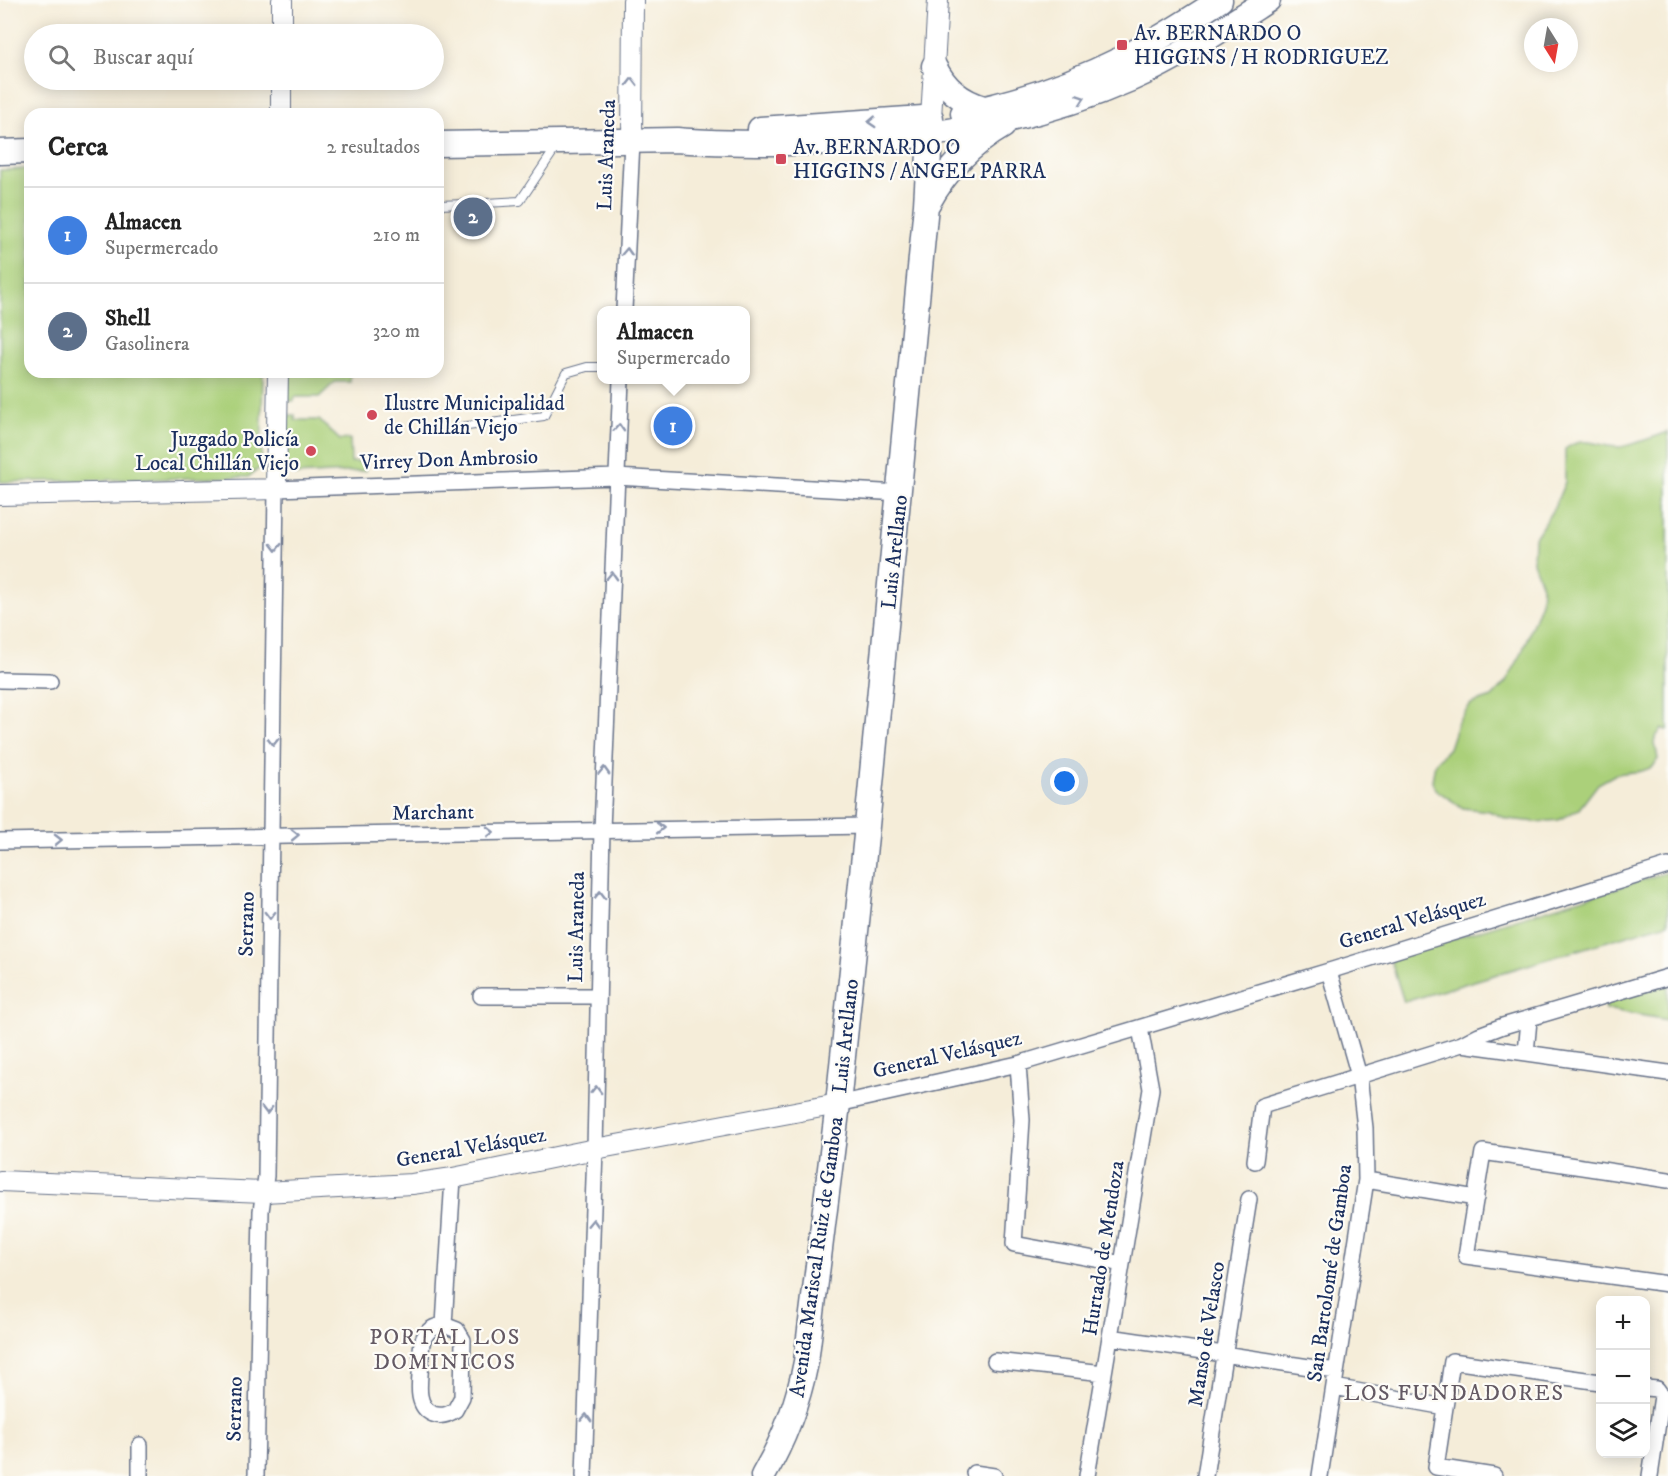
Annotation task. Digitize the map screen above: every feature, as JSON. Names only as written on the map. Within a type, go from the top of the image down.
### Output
[{"type":"main road","points":[[930,126],[1062,84],[1121,59],[1220,0]]},
{"type":"main road","points":[[926,205],[948,171],[962,156],[991,133],[1025,116],[1092,95],[1139,75],[1192,48],[1268,0]]},
{"type":"main road","points":[[934,66],[954,94],[984,108]]},
{"type":"main road","points":[[444,144],[677,140],[738,130],[930,126],[1025,116]]},
{"type":"main road","name":"Luis Arellano","points":[[838,1104],[900,493],[926,205],[930,126]]},
{"type":"main road","points":[[0,152],[24,151]]},
{"type":"main road","name":"Avenida Mariscal Ruiz de Gamboa","points":[[763,1476],[786,1433],[803,1378],[838,1104]]},
{"type":"street","points":[[282,0],[282,24]]},
{"type":"street","name":"Luis Araneda","points":[[624,306],[632,141],[633,0]]},
{"type":"street","name":"Luis Arellano","points":[[930,126],[938,0]]},
{"type":"street","points":[[281,90],[281,108]]},
{"type":"street","name":"Serrano","points":[[256,1476],[261,1211],[266,1176],[278,378]]},
{"type":"street","name":"Luis Araneda","points":[[584,1476],[595,1149],[602,829],[621,384]]},
{"type":"street","name":"Virrey Don Ambrosio","points":[[0,495],[276,489],[616,477],[900,493]]},
{"type":"street","points":[[0,680],[50,681]]},
{"type":"street","name":"Marchant","points":[[0,841],[867,826]]},
{"type":"street","name":"General Velásquez","points":[[0,1181],[264,1192],[372,1187],[453,1178],[838,1104],[1018,1064],[1668,866]]},
{"type":"street","name":"San Bartolomé de Gamboa","points":[[1320,1476],[1366,1180],[1365,1128],[1359,1076],[1329,971]]},
{"type":"street","points":[[1255,1161],[1262,1106],[1462,1044],[1479,1035],[1668,977]]},
{"type":"street","points":[[481,996],[598,996]]},
{"type":"street","points":[[1526,1053],[1529,1020]]},
{"type":"street","name":"Hurtado de Mendoza","points":[[1087,1476],[1151,1089],[1140,1028]]},
{"type":"street","points":[[1462,1044],[1668,1073]]},
{"type":"street","points":[[1018,1064],[1022,1120],[1014,1244],[1122,1264]]},
{"type":"street","points":[[1668,1180],[1483,1152],[1467,1256],[1668,1284]]},
{"type":"street","points":[[444,1325],[453,1178]]},
{"type":"street","points":[[1366,1180],[1476,1198]]},
{"type":"street","name":"Manso de Velasco","points":[[1205,1476],[1249,1199]]},
{"type":"street","points":[[444,1325],[457,1330],[463,1340],[462,1396],[458,1406],[451,1413],[441,1416],[426,1409],[422,1404],[420,1393],[424,1337],[431,1329],[444,1325]]},
{"type":"street","points":[[1110,1337],[1224,1354],[1445,1407]]},
{"type":"street","points":[[995,1361],[1104,1372]]},
{"type":"street","points":[[1494,1476],[1436,1467],[1452,1361],[1596,1381]]},
{"type":"street","points":[[1650,1388],[1657,1389],[1662,1396],[1650,1476]]},
{"type":"street","points":[[140,1445],[140,1476]]},
{"type":"street","points":[[974,1473],[994,1476]]},
{"type":"lane","points":[[486,203],[520,201],[560,142]]},
{"type":"lane","points":[[444,205],[466,204]]},
{"type":"lane","points":[[460,427],[544,416],[566,374],[587,367],[597,367]]},
{"type":"green space","points":[[24,169],[24,378],[263,378],[261,467],[248,477],[0,482],[0,170]]},
{"type":"green space","points":[[286,378],[350,378],[350,382],[335,382],[319,397],[295,397],[294,401],[285,401]]},
{"type":"green space","points":[[284,415],[295,415],[295,420],[319,420],[340,440],[350,439],[351,462],[365,462],[365,471],[296,475],[283,462]]},
{"type":"green space","points":[[1668,432],[1668,730],[1662,729],[1657,735],[1655,742],[1658,759],[1653,767],[1642,771],[1616,774],[1598,784],[1579,809],[1559,820],[1537,822],[1507,819],[1489,811],[1463,808],[1435,789],[1432,781],[1435,763],[1449,748],[1458,721],[1471,704],[1492,697],[1506,682],[1521,655],[1541,602],[1542,586],[1533,562],[1534,539],[1554,508],[1565,482],[1565,449],[1579,442],[1619,447]]},
{"type":"green space","points":[[1668,872],[1668,923],[1404,1002],[1390,958]]},
{"type":"green space","points":[[1668,984],[1668,1020],[1606,1009],[1605,1003]]},
{"type":"place","name":"Av. BERNARDO O HIGGINS / H RODRIGUEZ","points":[[1122,45]]},
{"type":"place","name":"Av. BERNARDO O HIGGINS / ANGEL PARRA","points":[[781,159]]},
{"type":"place","name":"Shell","points":[[473,217]]},
{"type":"place","name":"Ilustre Municipalidad de Chillán Viejo","points":[[372,415]]},
{"type":"place","name":"Almacen","points":[[673,426]]},
{"type":"place","name":"Juzgado Policía Local Chillán Viejo","points":[[311,451]]},
{"type":"district","name":"PORTAL LOS DOMINICOS","points":[[445,1348]]},
{"type":"district","name":"LOS FUNDADORES","points":[[1454,1392]]}]
